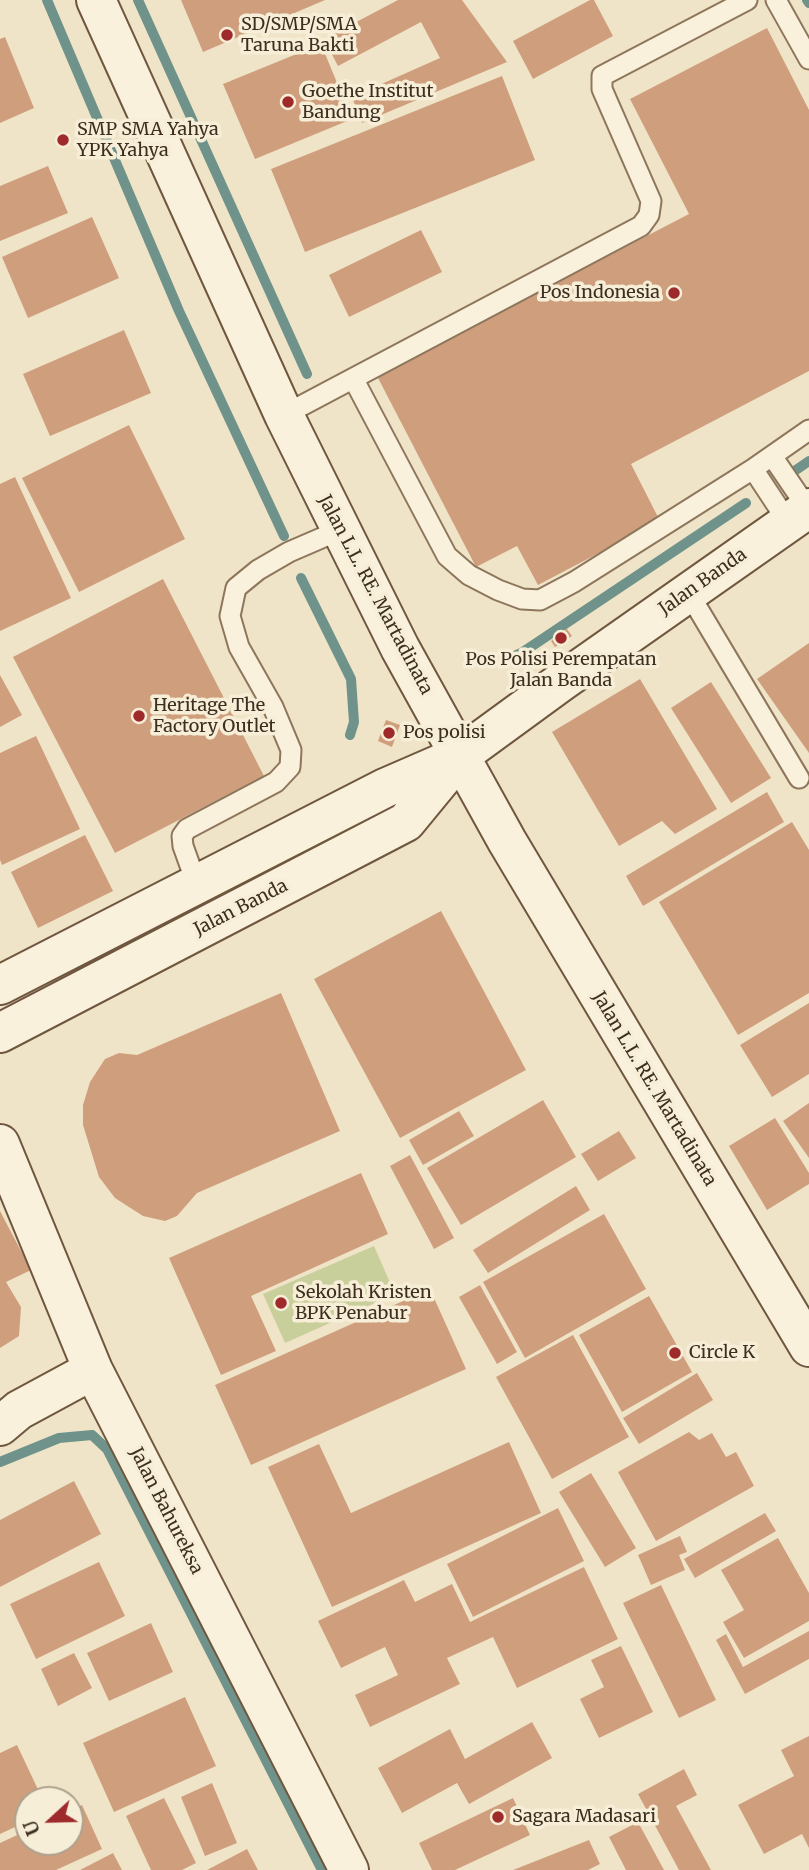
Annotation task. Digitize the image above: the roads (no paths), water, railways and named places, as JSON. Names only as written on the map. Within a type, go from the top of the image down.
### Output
[{"type":"street","name":"Jalan L.L. RE. Martadinata","points":[[96,0],[284,415],[400,648],[507,841],[809,1347]]},
{"type":"street","name":"Jalan Banda","points":[[0,985],[385,788],[461,755],[802,513]]},
{"type":"street","name":"Jalan Banda","points":[[0,1033],[407,822],[461,755]]},
{"type":"street","name":"Jalan Bahureksa","points":[[0,1144],[93,1370],[349,1870]]},
{"type":"street","points":[[0,1426],[19,1410],[93,1370]]},
{"type":"lane","points":[[284,415],[641,226],[649,215],[651,201],[602,89],[602,76],[747,0]]},
{"type":"lane","points":[[776,0],[809,59]]},
{"type":"lane","points":[[354,380],[447,556],[469,575],[522,599],[540,600],[574,582],[753,469],[809,430]]},
{"type":"lane","points":[[772,456],[802,513]]},
{"type":"lane","points":[[753,469],[802,513]]},
{"type":"lane","points":[[197,885],[181,836],[187,829],[276,782],[290,766],[291,750],[272,707],[239,647],[230,616],[236,588],[258,570],[289,552],[340,530]]},
{"type":"lane","points":[[688,592],[799,778]]},
{"type":"waterway","points":[[47,0],[179,311],[284,536]]},
{"type":"waterway","points":[[138,0],[307,374]]},
{"type":"waterway","points":[[793,472],[809,461]]},
{"type":"waterway","points":[[510,658],[523,652],[746,503]]},
{"type":"waterway","points":[[301,578],[351,679],[354,722],[350,735]]},
{"type":"waterway","points":[[0,1462],[59,1438],[92,1435],[107,1449],[322,1870]]},
{"type":"place","name":"SD/SMP/SMA Taruna Bakti","points":[[227,35]]},
{"type":"place","name":"Goethe Institut Bandung","points":[[288,102]]},
{"type":"place","name":"SMP SMA Yahya YPK Yahya","points":[[63,140]]},
{"type":"place","name":"Pos Indonesia","points":[[674,293]]},
{"type":"place","name":"Pos Polisi Perempatan Jalan Banda","points":[[561,638]]},
{"type":"place","name":"Heritage The Factory Outlet","points":[[139,716]]},
{"type":"place","name":"Pos polisi","points":[[389,733]]},
{"type":"place","name":"Sekolah Kristen BPK Penabur","points":[[281,1303]]},
{"type":"place","name":"Circle K","points":[[675,1353]]},
{"type":"place","name":"Sagara Madasari","points":[[498,1817]]}]
